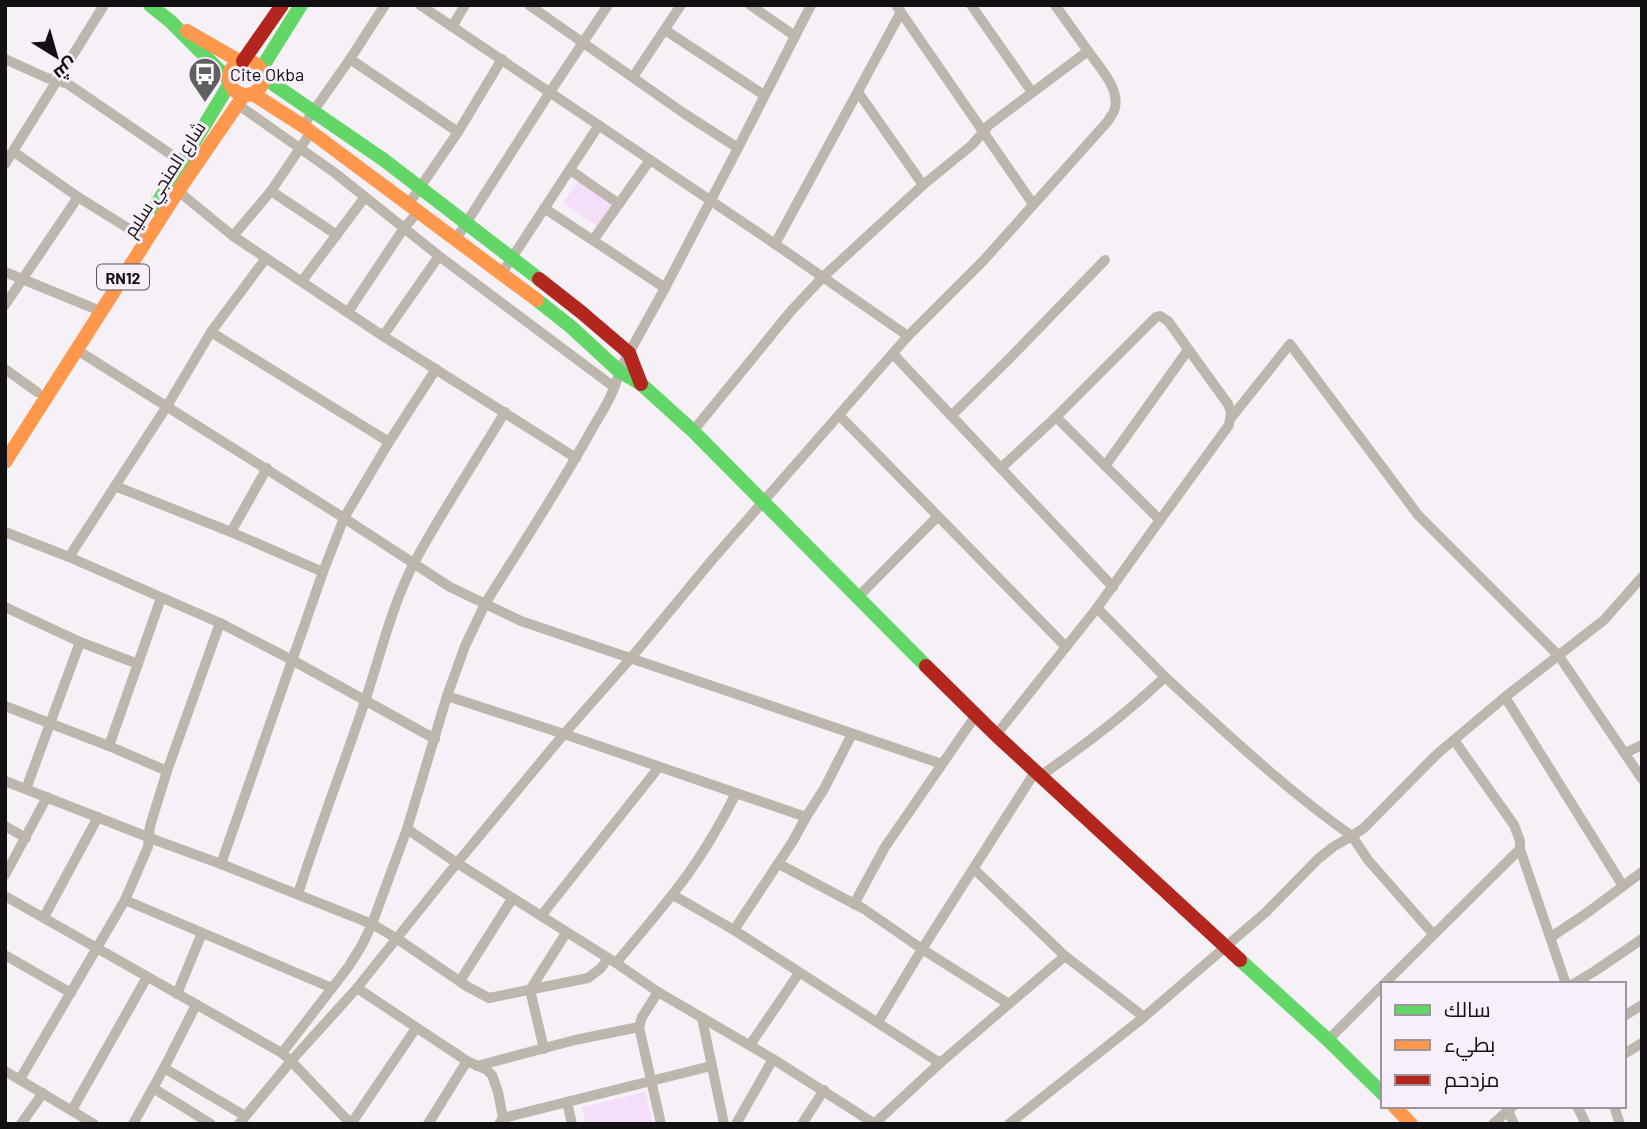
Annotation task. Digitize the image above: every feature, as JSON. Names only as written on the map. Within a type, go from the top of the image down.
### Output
[{"type":"street","points":[[5,164],[104,5]]},
{"type":"street","points":[[150,5],[170,21],[230,82],[233,89],[307,129],[502,273],[570,326],[619,371],[641,384],[694,431],[996,735],[1227,946],[1381,1092]]},
{"type":"street","name":"RN12","points":[[230,82],[231,71],[242,61],[282,5]]},
{"type":"street","name":"RN12","points":[[245,97],[262,84],[262,73],[301,5]]},
{"type":"street","points":[[233,236],[271,191],[301,148],[313,112],[385,5]]},
{"type":"street","points":[[420,5],[908,336]]},
{"type":"street","points":[[452,27],[465,5]]},
{"type":"street","points":[[529,5],[738,148]]},
{"type":"street","points":[[456,239],[608,5]]},
{"type":"street","points":[[633,77],[681,5]]},
{"type":"street","points":[[750,5],[795,36]]},
{"type":"street","points":[[282,1053],[355,956],[372,924],[407,829],[447,696],[465,646],[485,604],[576,458],[614,387],[628,353],[665,288],[811,5]]},
{"type":"street","points":[[971,5],[1032,92]]},
{"type":"street","points":[[164,1069],[242,1120],[357,988],[564,734],[762,502],[908,336],[984,260],[1108,121],[1114,110],[1116,97],[1112,86],[1055,5]]},
{"type":"street","points":[[775,244],[858,92],[898,9],[1033,204]]},
{"type":"street","points":[[170,21],[242,61],[257,64],[262,73],[313,112],[384,160],[512,258],[582,312],[628,353],[641,384]]},
{"type":"street","points":[[665,30],[764,95]]},
{"type":"street","points":[[694,431],[823,277],[923,185],[972,145],[983,131],[1088,51]]},
{"type":"street","points":[[350,59],[458,132]]},
{"type":"street","points":[[348,312],[404,228],[420,188],[502,59]]},
{"type":"street","points":[[5,60],[68,84],[182,162]]},
{"type":"street","name":"شارع المنجي سليم","points":[[5,442],[139,234],[230,82]]},
{"type":"street","points":[[858,92],[923,185]]},
{"type":"street","points":[[245,97],[301,148],[614,387]]},
{"type":"street","name":"شارع المنجي سليم","points":[[5,462],[178,191],[245,97]]},
{"type":"street","points":[[502,273],[599,125]]},
{"type":"street","points":[[14,152],[78,197],[139,234]]},
{"type":"street","points":[[594,239],[650,160]]},
{"type":"street","points":[[570,170],[620,204]]},
{"type":"street","points":[[178,191],[233,236],[383,336],[576,458]]},
{"type":"street","points":[[271,191],[337,235]]},
{"type":"street","points":[[5,305],[78,197]]},
{"type":"street","points":[[302,281],[365,197]]},
{"type":"street","points":[[544,208],[665,288]]},
{"type":"street","points":[[383,336],[439,256]]},
{"type":"street","points":[[69,557],[167,406],[211,332],[266,258]]},
{"type":"street","points":[[951,416],[1105,260]]},
{"type":"street","points":[[5,272],[93,307]]},
{"type":"street","points":[[996,735],[1113,587],[1229,425],[1231,412],[1168,321],[1160,316],[1152,319],[1056,417],[1001,468]]},
{"type":"street","points":[[211,332],[388,442]]},
{"type":"street","points":[[1231,418],[1290,344],[1418,515],[1559,656],[1642,779]]},
{"type":"street","points":[[77,350],[267,468],[450,587],[485,604],[521,621],[942,764]]},
{"type":"street","points":[[1105,466],[1188,350]]},
{"type":"street","points":[[894,355],[1113,587]]},
{"type":"street","points":[[5,369],[37,392]]},
{"type":"street","points":[[221,864],[344,518],[388,442],[436,369]]},
{"type":"street","points":[[298,894],[399,598],[414,564],[505,412]]},
{"type":"street","points":[[839,415],[1066,647]]},
{"type":"street","points":[[1056,417],[1160,520]]},
{"type":"street","points":[[231,532],[267,468]]},
{"type":"street","points":[[115,486],[323,572]]},
{"type":"street","points":[[857,598],[937,517]]},
{"type":"street","points":[[5,532],[220,623],[435,739]]},
{"type":"street","points":[[1009,1124],[1144,1017],[1227,946],[1271,907],[1318,859],[1364,828],[1436,755],[1604,620],[1642,577]]},
{"type":"street","points":[[109,746],[161,598]]},
{"type":"street","points":[[5,607],[80,642],[138,664]]},
{"type":"street","points":[[1097,608],[1164,677],[1318,813],[1352,836],[1377,870],[1433,934]]},
{"type":"street","points":[[20,1079],[125,900],[145,856],[150,826],[167,771],[220,623]]},
{"type":"street","points":[[26,789],[80,642]]},
{"type":"street","points":[[878,1022],[922,949],[1038,774],[1087,744],[1164,677]]},
{"type":"street","points":[[447,696],[806,817]]},
{"type":"street","points":[[1506,697],[1623,886]]},
{"type":"street","points":[[5,706],[167,771]]},
{"type":"street","points":[[854,904],[885,846],[976,715]]},
{"type":"street","points":[[734,930],[793,841],[852,734]]},
{"type":"street","points":[[1454,740],[1514,825],[1565,982]]},
{"type":"street","points":[[1625,753],[1642,745]]},
{"type":"street","points":[[541,916],[659,767]]},
{"type":"street","points":[[5,781],[372,924],[489,998],[588,978],[612,960],[673,895],[710,840],[736,793]]},
{"type":"street","points":[[5,875],[47,797]]},
{"type":"street","points":[[44,917],[98,817]]},
{"type":"street","points":[[5,825],[26,838]]},
{"type":"street","points":[[407,829],[658,992],[824,1090],[874,1124],[940,1063],[1065,956]]},
{"type":"street","points":[[1385,982],[1520,849]]},
{"type":"street","points":[[779,864],[883,921],[1009,1004]]},
{"type":"street","points":[[974,869],[1065,956],[1144,1017]]},
{"type":"street","points":[[1550,937],[1642,873]]},
{"type":"street","points":[[673,895],[734,930],[940,1063]]},
{"type":"street","points":[[5,896],[282,1053],[351,1124],[416,1028]]},
{"type":"street","points":[[460,981],[512,899]]},
{"type":"street","points":[[125,900],[332,988]]},
{"type":"street","points":[[177,994],[202,933]]},
{"type":"street","points":[[544,1049],[530,989],[566,933]]},
{"type":"street","points":[[1576,982],[1642,939]]},
{"type":"street","points":[[5,955],[72,993]]},
{"type":"street","points":[[750,1045],[799,973]]},
{"type":"street","points":[[72,1110],[147,977]]},
{"type":"street","points":[[1328,1040],[1381,986]]},
{"type":"street","points":[[357,988],[416,1028],[487,1070],[495,1081],[502,1122],[567,1102],[711,1066]]},
{"type":"street","points":[[658,992],[642,1017],[639,1027],[661,1124]]},
{"type":"street","points":[[133,1124],[196,1005]]},
{"type":"street","points":[[1626,1015],[1642,1005]]},
{"type":"street","points":[[702,1018],[724,1124]]},
{"type":"street","points":[[428,1124],[472,1063],[639,1027]]},
{"type":"street","points":[[1626,1053],[1642,1043]]},
{"type":"street","points":[[736,1124],[773,1059]]},
{"type":"street","points":[[5,1070],[92,1123]]},
{"type":"street","points":[[153,1088],[211,1124]]},
{"type":"street","points":[[802,1124],[824,1090]]},
{"type":"street","points":[[21,1124],[43,1093]]},
{"type":"street","points":[[567,1102],[572,1124]]},
{"type":"street","points":[[1396,1108],[1410,1124]]},
{"type":"street","points":[[1578,1108],[1586,1124]]},
{"type":"street","points":[[1493,1124],[1511,1109],[1514,1124]]},
{"type":"shaded area","points":[[578,181],[613,204],[598,227],[563,203]]},
{"type":"shaded area","points":[[645,1092],[653,1124],[586,1124],[582,1107]]},
{"type":"traffic: fast","points":[[150,5],[170,21],[229,80]]},
{"type":"traffic: fast","points":[[261,69],[301,5]]},
{"type":"traffic: fast","points":[[263,77],[384,160],[539,279]]},
{"type":"traffic: fast","points":[[155,207],[230,83]]},
{"type":"traffic: fast","points":[[537,300],[619,371],[641,384],[693,431],[926,666]]},
{"type":"traffic: fast","points":[[1240,960],[1381,1092]]},
{"type":"traffic: slow","points":[[187,31],[241,62]]},
{"type":"traffic: slow","points":[[246,61],[258,66],[263,78],[258,90],[246,95],[234,90],[229,78],[234,66],[246,61]]},
{"type":"traffic: slow","points":[[253,94],[303,126],[537,300]]},
{"type":"traffic: slow","points":[[5,462],[178,191],[244,95]]},
{"type":"traffic: slow","points":[[1396,1108],[1411,1124]]},
{"type":"traffic: jam","points":[[243,61],[282,5]]},
{"type":"traffic: jam","points":[[539,279],[629,353],[641,384]]},
{"type":"traffic: jam","points":[[926,666],[996,735],[1240,960]]},
{"type":"place","name":"Cite Okba","points":[[205,104]]}]
